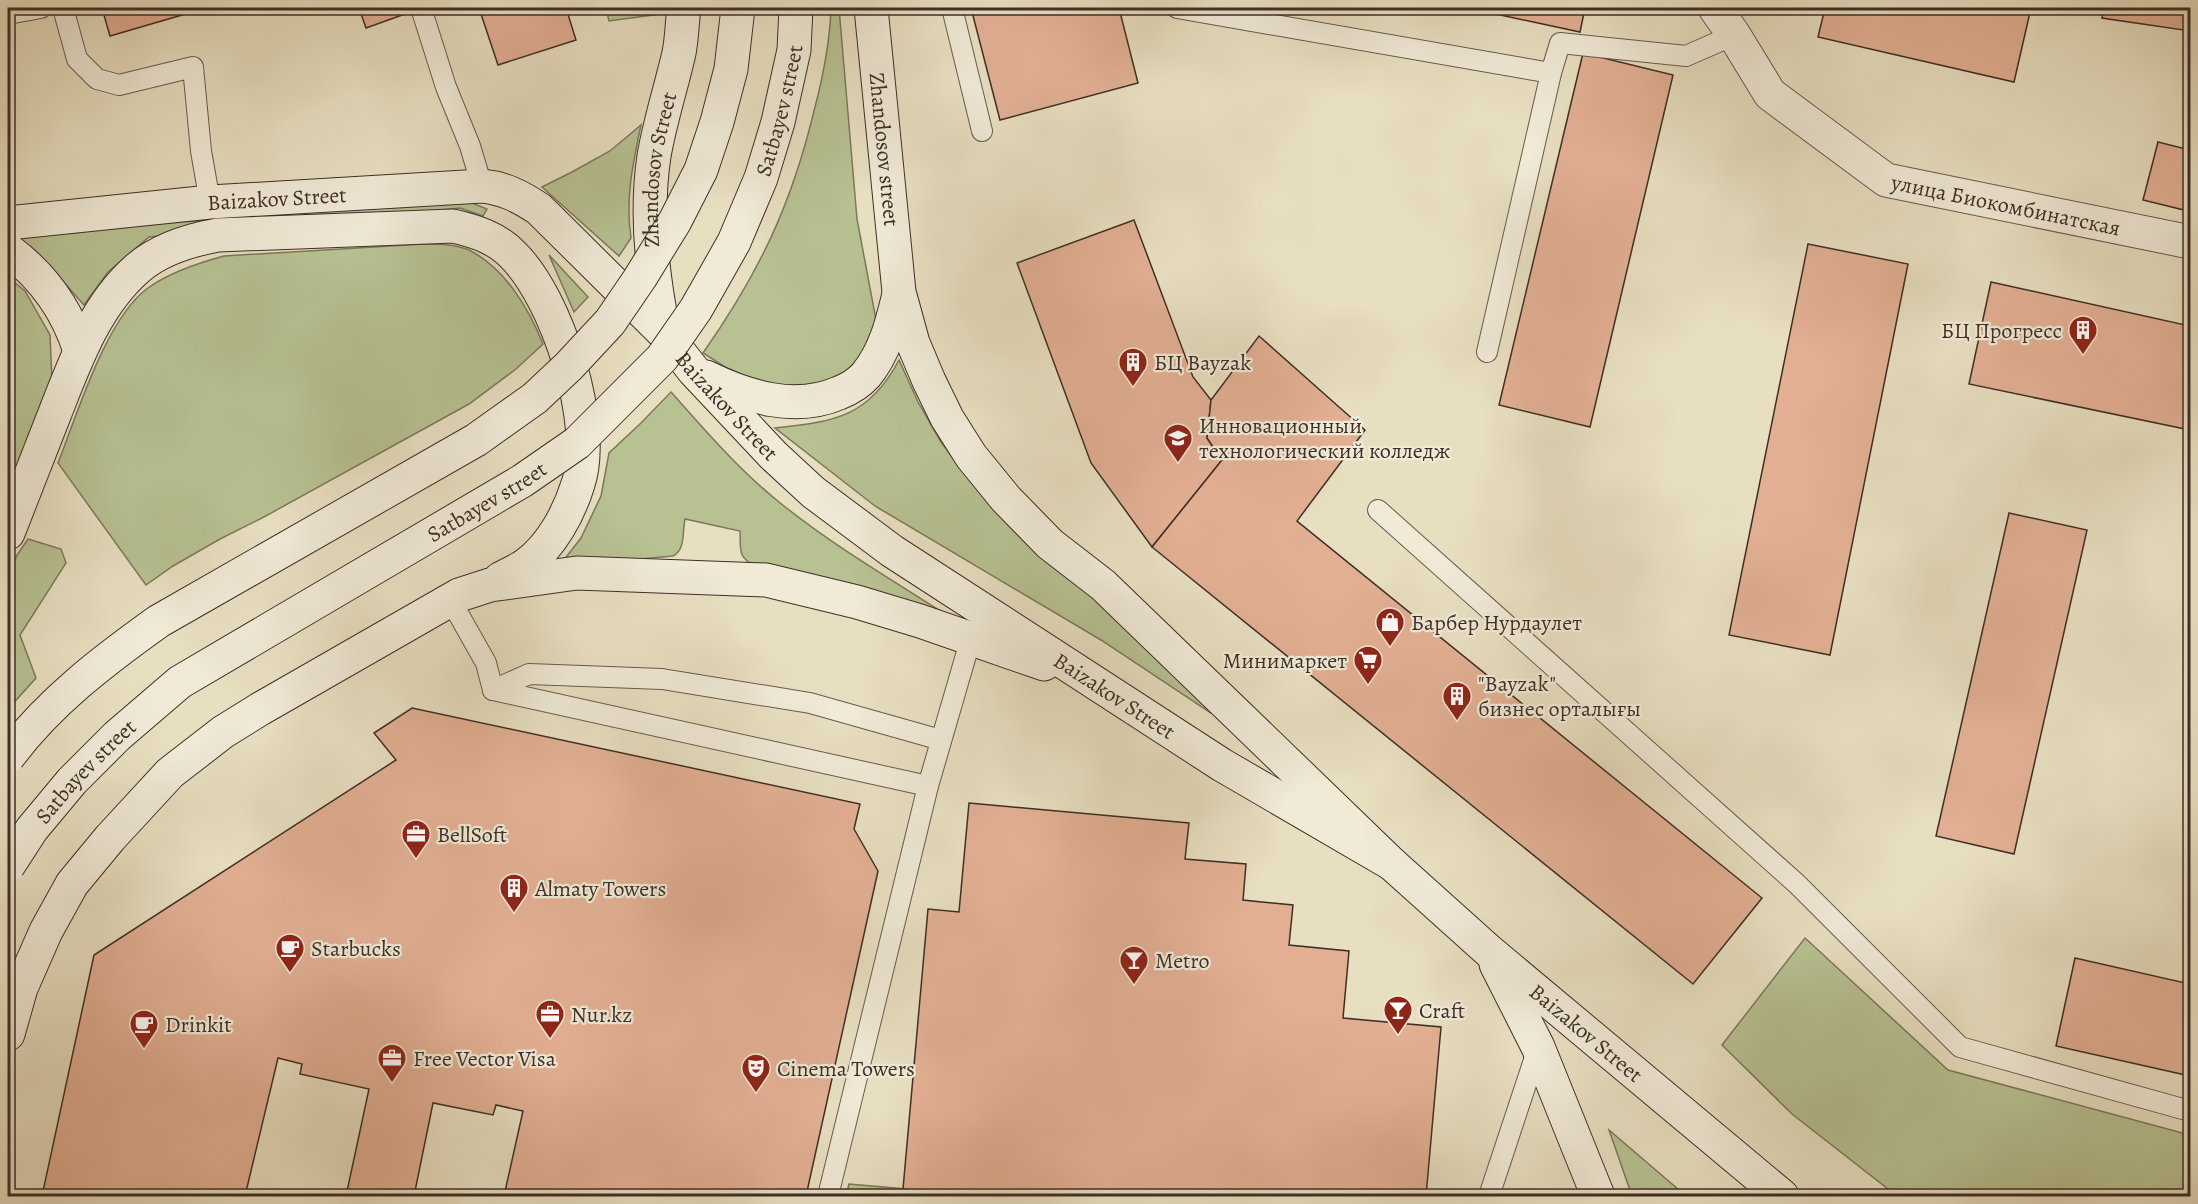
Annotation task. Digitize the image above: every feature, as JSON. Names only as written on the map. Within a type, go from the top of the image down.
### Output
[{"type":"main road","name":"Zhandosov Street","points":[[664,333],[655,288],[649,210],[654,157],[664,106],[679,52],[684,8]]},
{"type":"main road","points":[[8,757],[18,743],[70,688],[159,621],[476,440],[535,398],[569,366],[610,322],[640,278],[675,221],[700,170],[717,122],[731,69],[738,8]]},
{"type":"main road","name":"Satbayev street","points":[[8,866],[32,829],[72,782],[117,736],[172,688],[205,666],[522,481],[578,443],[662,358],[696,309],[734,242],[761,178],[778,122],[794,50],[796,8]]},
{"type":"main road","name":"Zhandosov street","points":[[871,8],[899,292]]},
{"type":"main road","name":"улица Биокомбинатская","points":[[1714,8],[1734,35],[1770,94],[1886,180],[2190,242]]},
{"type":"main road","name":"Baizakov Street","points":[[8,224],[210,202],[482,186],[498,187],[522,197],[539,209],[664,333],[694,371],[773,455],[813,492],[892,550],[1097,683],[1170,740],[1222,765],[1392,864]]},
{"type":"main road","points":[[8,534],[80,351],[109,298],[139,267],[191,240],[218,235],[453,226],[499,243],[514,255],[542,293],[557,322],[581,406],[583,449],[579,482],[569,508],[542,551],[526,565],[490,585]]},
{"type":"main road","points":[[8,250],[27,265],[54,296],[72,327],[80,351]]},
{"type":"main road","name":"Baizakov Street","points":[[899,292],[913,343],[947,418],[971,456],[1006,499],[1050,544],[1103,585],[1392,864],[1490,952],[1782,1197]]},
{"type":"main road","points":[[694,371],[747,394],[777,401],[799,403],[824,400],[848,390],[865,376],[892,327],[899,292]]},
{"type":"main road","points":[[8,1034],[21,988],[46,931],[72,884],[110,838],[170,773],[223,732],[260,709],[459,595],[490,585],[577,573],[766,580],[857,602],[971,638],[1097,683]]},
{"type":"main road","points":[[1490,952],[1538,1047],[1598,1197]]},
{"type":"lane","points":[[8,14],[41,8]]},
{"type":"lane","points":[[63,8],[77,59],[97,79],[119,85],[193,67],[201,151],[210,202]]},
{"type":"lane","points":[[421,8],[446,87],[470,146],[482,186]]},
{"type":"lane","points":[[952,8],[982,131]]},
{"type":"lane","points":[[1177,8],[1551,73]]},
{"type":"lane","points":[[1487,352],[1551,73],[1560,43],[1686,56],[1734,35]]},
{"type":"lane","points":[[1378,510],[1797,884],[1960,1047],[2190,1111]]},
{"type":"lane","points":[[451,601],[486,663],[493,690]]},
{"type":"lane","points":[[828,1197],[928,786],[971,638]]},
{"type":"lane","points":[[493,690],[529,674],[662,679],[810,703],[941,740]]},
{"type":"lane","points":[[493,690],[928,786]]},
{"type":"lane","points":[[1489,1197],[1538,1047]]},
{"type":"green space","points":[[606,8],[665,8],[661,14],[609,21]]},
{"type":"green space","points":[[831,8],[839,8],[857,219],[877,325],[873,339],[845,377],[814,391],[757,382],[725,367],[703,353],[741,295],[784,208],[805,145],[817,98],[828,47]]},
{"type":"green space","points":[[641,125],[629,195],[631,238],[619,256],[542,187],[610,151]]},
{"type":"green space","points":[[465,200],[487,209],[483,216],[460,208],[149,237],[108,272],[84,305],[36,251],[13,235]]},
{"type":"green space","points":[[423,244],[464,248],[494,267],[505,278],[523,304],[543,344],[516,369],[469,404],[220,539],[173,566],[146,585],[58,463],[94,369],[119,321],[133,302],[148,288],[166,277],[224,256]]},
{"type":"green space","points":[[549,255],[588,297],[574,312]]},
{"type":"green space","points":[[8,277],[25,291],[50,335],[52,383],[8,497]]},
{"type":"green space","points":[[899,360],[918,402],[941,442],[971,482],[1008,524],[1223,707],[1228,719],[1211,713],[1101,640],[875,506],[775,428],[815,423],[848,413],[875,394]]},
{"type":"green space","points":[[671,392],[764,490],[841,548],[950,617],[755,566],[743,556],[740,548],[740,531],[685,519],[682,545],[673,556],[618,561],[563,561],[581,538],[601,496],[609,453]]},
{"type":"green space","points":[[28,539],[61,549],[66,563],[20,635],[36,678],[8,709],[8,578],[17,555]]},
{"type":"green space","points":[[1805,938],[1948,1070],[2190,1135],[2190,1196],[1897,1196],[1792,1114],[1722,1045]]},
{"type":"green space","points":[[1609,1130],[1686,1196],[1632,1196]]},
{"type":"green space","points":[[849,1184],[988,1196],[846,1196]]},
{"type":"building","points":[[102,8],[206,8],[110,36]]},
{"type":"building","points":[[359,8],[403,8],[405,14],[366,28]]},
{"type":"building","points":[[479,8],[566,8],[576,40],[498,65]]},
{"type":"building","points":[[971,8],[1119,8],[1138,83],[1000,120]]},
{"type":"building","points":[[1467,8],[1585,8],[1580,32]]},
{"type":"building","points":[[1825,8],[2031,8],[2014,82],[1818,37]]},
{"type":"building","points":[[2104,8],[2190,8],[2190,31],[2102,18]]},
{"type":"building","points":[[1583,53],[1673,75],[1590,427],[1499,405]]},
{"type":"building","points":[[2158,142],[2190,150],[2190,187],[2184,210],[2143,200]]},
{"type":"building","name":"БЦ Bayzak","points":[[1134,220],[1193,377],[1211,400],[1207,438],[1222,460],[1152,547],[1091,463],[1017,263]]},
{"type":"building","points":[[1808,244],[1908,264],[1830,655],[1729,635]]},
{"type":"building","name":"БЦ Прогресс","points":[[1991,282],[2190,326],[2190,430],[1969,384]]},
{"type":"building","name":"\"Bayzak\" бизнес орталығы","points":[[1259,336],[1365,430],[1297,521],[1762,898],[1693,984],[1152,547],[1222,460],[1207,438],[1211,400]]},
{"type":"building","points":[[2009,513],[2087,530],[2014,854],[1936,836]]},
{"type":"building","name":"Almaty Towers","points":[[412,708],[860,804],[854,829],[878,871],[806,1196],[504,1196],[523,1111],[496,1105],[493,1115],[433,1103],[414,1196],[346,1196],[369,1089],[300,1074],[302,1064],[278,1058],[245,1196],[42,1196],[94,955],[396,760],[374,733]]},
{"type":"building","name":"Metro","points":[[969,803],[1189,823],[1185,859],[1246,864],[1243,900],[1293,905],[1289,945],[1349,951],[1343,1018],[1441,1027],[1426,1196],[988,1196],[903,1189],[928,909],[959,912]]},
{"type":"building","points":[[2075,958],[2190,984],[2190,1076],[2056,1046]]},
{"type":"place","name":"БЦ Прогресс","points":[[2083,356]]},
{"type":"place","name":"БЦ Bayzak","points":[[1133,388]]},
{"type":"place","name":"Инновационный технологический колледж","points":[[1178,464]]},
{"type":"place","name":"Барбер Нурдаулет","points":[[1390,648]]},
{"type":"place","name":"Минимаркет","points":[[1368,686]]},
{"type":"place","name":"\"Bayzak\" бизнес орталығы","points":[[1457,722]]},
{"type":"place","name":"BellSoft","points":[[416,860]]},
{"type":"place","name":"Almaty Towers","points":[[514,914]]},
{"type":"place","name":"Starbucks","points":[[290,974]]},
{"type":"place","name":"Metro","points":[[1134,986]]},
{"type":"place","name":"Craft","points":[[1398,1036]]},
{"type":"place","name":"Nur.kz","points":[[550,1040]]},
{"type":"place","name":"Drinkit","points":[[144,1050]]},
{"type":"place","name":"Free Vector Visa","points":[[392,1084]]},
{"type":"place","name":"Cinema Towers","points":[[756,1094]]}]
